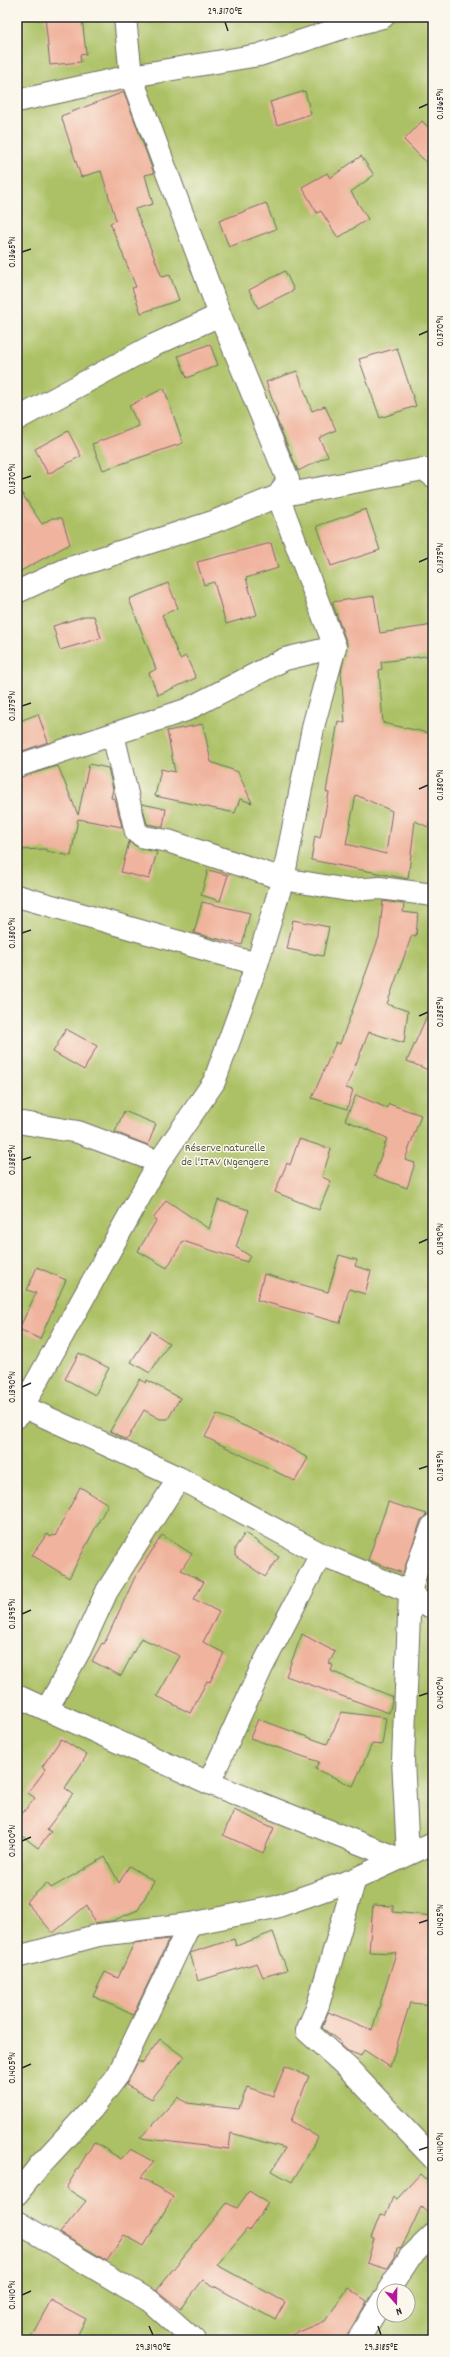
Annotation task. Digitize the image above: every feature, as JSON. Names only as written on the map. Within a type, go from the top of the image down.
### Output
[{"type":"street","points":[[125,17],[131,76],[220,315],[288,480],[278,496]]},
{"type":"street","points":[[17,101],[131,76],[259,55],[342,28],[384,17]]},
{"type":"street","points":[[17,419],[150,347],[220,315]]},
{"type":"street","points":[[17,592],[67,569],[213,522],[278,496],[424,469],[433,476]]},
{"type":"street","points":[[278,496],[334,647],[314,723],[283,879],[257,964],[214,1082],[159,1162],[19,1410],[179,1478],[321,1554],[410,1592],[424,1605],[433,1606]]},
{"type":"street","points":[[17,766],[186,710],[285,659],[334,647]]},
{"type":"street","points":[[113,734],[136,832],[144,837],[168,841],[283,879],[348,890],[380,888],[433,895]]},
{"type":"street","points":[[17,896],[257,964]]},
{"type":"street","points":[[17,1122],[78,1132],[159,1162]]},
{"type":"street","points":[[47,1709],[80,1650],[107,1591],[179,1478]]},
{"type":"street","points":[[404,1856],[403,1760],[410,1592],[422,1553],[433,1525]]},
{"type":"street","points":[[210,1782],[262,1667],[321,1554]]},
{"type":"street","points":[[17,1696],[210,1782],[404,1856]]},
{"type":"street","points":[[17,1957],[99,1935],[190,1924],[276,1907],[355,1879],[433,1843]]},
{"type":"street","points":[[355,1879],[318,2005],[307,2031],[349,2069],[433,2158]]},
{"type":"street","points":[[17,2194],[40,2165],[92,2109],[118,2075],[190,1924]]},
{"type":"street","points":[[17,2222],[150,2301],[191,2339]]},
{"type":"street","points":[[393,2283],[410,2257],[433,2235]]},
{"type":"street","points":[[358,2340],[376,2311]]},
{"type":"green space","name":"Réserve naturelle de l'ITAV (Ngengere","points":[[17,17],[433,17],[433,2340],[17,2340]]},
{"type":"building","points":[[45,17],[82,17],[86,54],[80,55],[81,62],[50,65]]},
{"type":"building","points":[[305,91],[311,114],[277,125],[270,102]]},
{"type":"building","points":[[124,92],[154,173],[145,175],[153,204],[135,209],[162,277],[170,275],[179,300],[141,313],[132,288],[136,287],[110,223],[116,220],[101,171],[81,177],[61,116]]},
{"type":"building","points":[[422,121],[433,132],[433,169],[404,140]]},
{"type":"building","points":[[361,156],[374,175],[351,192],[368,219],[338,238],[321,211],[317,213],[302,187],[327,173],[330,178]]},
{"type":"building","points":[[266,203],[276,229],[229,247],[219,221]]},
{"type":"building","points":[[285,271],[294,290],[258,308],[249,290]]},
{"type":"building","points":[[210,344],[218,365],[187,378],[178,356]]},
{"type":"building","points":[[397,348],[416,406],[380,418],[359,359]]},
{"type":"building","points":[[297,371],[312,411],[325,406],[336,430],[319,438],[328,456],[298,471],[276,418],[278,416],[266,382]]},
{"type":"building","points":[[164,388],[183,443],[103,470],[92,444],[139,426],[129,406]]},
{"type":"building","points":[[68,431],[81,456],[48,474],[35,449]]},
{"type":"building","points":[[17,486],[42,524],[52,518],[62,518],[70,544],[17,573]]},
{"type":"building","points":[[366,509],[380,550],[331,566],[317,526]]},
{"type":"building","points":[[271,543],[278,568],[246,578],[257,615],[226,624],[214,582],[204,585],[197,562]]},
{"type":"building","points":[[168,583],[178,608],[162,615],[180,659],[186,656],[196,678],[158,695],[149,673],[156,669],[129,599]]},
{"type":"building","points":[[374,596],[380,633],[433,625],[433,655],[381,662],[382,669],[379,670],[383,723],[433,734],[433,816],[428,827],[415,821],[408,879],[311,860],[315,836],[320,838],[329,793],[326,792],[338,721],[345,723],[341,672],[347,644],[332,602]],"holes":[[[356,795],[392,811],[386,854],[346,844]]]},
{"type":"building","points":[[85,616],[94,616],[101,638],[60,650],[53,626]]},
{"type":"building","points":[[38,714],[48,742],[17,753],[17,722]]},
{"type":"building","points":[[203,724],[211,762],[238,772],[252,803],[240,799],[235,813],[155,796],[161,769],[175,772],[167,731]]},
{"type":"building","points":[[89,764],[108,768],[113,789],[111,798],[115,799],[122,827],[78,819],[71,856],[46,851],[46,849],[17,850],[20,787],[17,778],[58,766],[78,815]]},
{"type":"building","points":[[142,804],[166,809],[163,827],[147,824]]},
{"type":"building","points":[[129,842],[142,849],[157,852],[149,879],[121,872]]},
{"type":"building","points":[[208,870],[228,875],[220,901],[201,895]]},
{"type":"building","points":[[383,901],[404,904],[403,912],[418,914],[416,936],[412,935],[387,1004],[408,1011],[404,1043],[369,1032],[346,1088],[353,1090],[347,1109],[312,1098],[336,1042],[340,1044],[379,937]]},
{"type":"building","points":[[202,902],[250,913],[242,945],[194,933]]},
{"type":"building","points":[[293,920],[329,927],[323,956],[287,949]]},
{"type":"building","points":[[433,1002],[433,1072],[407,1061]]},
{"type":"building","points":[[66,1029],[97,1046],[84,1070],[53,1052]]},
{"type":"building","points":[[356,1095],[387,1108],[389,1104],[421,1115],[405,1160],[415,1163],[407,1188],[374,1176],[387,1138],[345,1120]]},
{"type":"building","points":[[124,1111],[156,1124],[148,1145],[115,1132]]},
{"type":"building","points":[[299,1139],[331,1149],[322,1177],[331,1181],[319,1210],[275,1192],[287,1163],[290,1165]]},
{"type":"building","points":[[166,1200],[209,1229],[218,1200],[249,1210],[236,1247],[250,1256],[247,1262],[183,1241],[167,1268],[138,1251],[156,1221],[153,1219]]},
{"type":"building","points":[[339,1255],[357,1260],[355,1266],[371,1271],[365,1294],[349,1289],[340,1323],[257,1300],[264,1274],[328,1292]]},
{"type":"building","points":[[37,1267],[66,1280],[40,1339],[19,1329],[36,1293],[27,1290]]},
{"type":"building","points":[[151,1331],[169,1343],[150,1373],[131,1362]]},
{"type":"building","points":[[79,1353],[109,1368],[95,1395],[65,1379]]},
{"type":"building","points":[[140,1379],[146,1383],[147,1380],[180,1398],[168,1419],[160,1419],[144,1410],[127,1440],[110,1431]]},
{"type":"building","points":[[217,1414],[274,1439],[308,1458],[295,1481],[205,1437]]},
{"type":"building","points":[[80,1487],[108,1504],[69,1578],[32,1555],[47,1534],[51,1537],[53,1535],[55,1536]]},
{"type":"building","points":[[388,1502],[427,1514],[421,1520],[403,1573],[368,1560]]},
{"type":"building","points":[[245,1533],[279,1557],[265,1577],[235,1556],[235,1548]]},
{"type":"building","points":[[162,1535],[192,1554],[181,1570],[204,1582],[194,1599],[219,1612],[203,1642],[224,1653],[210,1682],[207,1681],[190,1713],[157,1696],[180,1656],[141,1638],[121,1676],[92,1661],[102,1643],[104,1644],[135,1577]]},
{"type":"building","points":[[433,1560],[433,1582],[427,1580]]},
{"type":"building","points":[[302,1634],[335,1652],[329,1663],[333,1665],[331,1671],[393,1697],[389,1713],[286,1676]]},
{"type":"building","points":[[342,1712],[386,1718],[382,1745],[372,1744],[353,1786],[315,1769],[319,1762],[250,1738],[258,1719],[327,1744]]},
{"type":"building","points":[[61,1739],[87,1755],[65,1788],[73,1794],[47,1829],[51,1832],[38,1848],[17,1832],[17,1820],[35,1798],[28,1793],[46,1769],[42,1767]]},
{"type":"building","points":[[234,1810],[274,1828],[263,1853],[223,1835]]},
{"type":"building","points":[[105,1857],[119,1883],[129,1866],[154,1881],[138,1910],[112,1921],[95,1923],[87,1905],[53,1933],[26,1902],[47,1883],[51,1888]]},
{"type":"building","points":[[373,1905],[393,1906],[393,1912],[433,1916],[433,2005],[410,2003],[390,2067],[364,2050],[361,2056],[348,2051],[341,2045],[342,2043],[322,2028],[328,2012],[372,2030],[396,1953],[369,1952]]},
{"type":"building","points":[[273,1932],[287,1970],[263,1977],[257,1963],[198,1981],[190,1953],[234,1939],[236,1946]]},
{"type":"building","points":[[169,1939],[133,2015],[93,1996],[105,1972],[118,1978],[134,1943]]},
{"type":"building","points":[[160,2039],[184,2057],[152,2099],[126,2085],[138,2061],[142,2063]]},
{"type":"building","points":[[285,2066],[309,2076],[291,2121],[318,2137],[292,2182],[272,2171],[285,2148],[231,2133],[229,2149],[140,2138],[178,2097],[187,2103],[239,2109],[247,2087],[273,2096]]},
{"type":"building","points":[[94,2142],[121,2159],[130,2149],[154,2162],[141,2177],[173,2197],[144,2246],[124,2235],[107,2261],[60,2233],[86,2201],[66,2188]]},
{"type":"building","points":[[420,2174],[433,2186],[433,2218],[421,2207],[402,2247],[400,2249],[397,2248],[395,2257],[387,2269],[367,2263],[374,2239],[371,2238],[380,2215],[385,2216],[393,2197],[397,2199]]},
{"type":"building","points":[[249,2191],[268,2203],[249,2231],[247,2229],[217,2265],[285,2302],[275,2320],[203,2280],[180,2309],[156,2290],[227,2203],[237,2208]]},
{"type":"building","points":[[348,2288],[367,2301],[346,2340],[280,2340],[325,2321]]},
{"type":"building","points":[[51,2300],[86,2319],[75,2340],[29,2340]]}]
